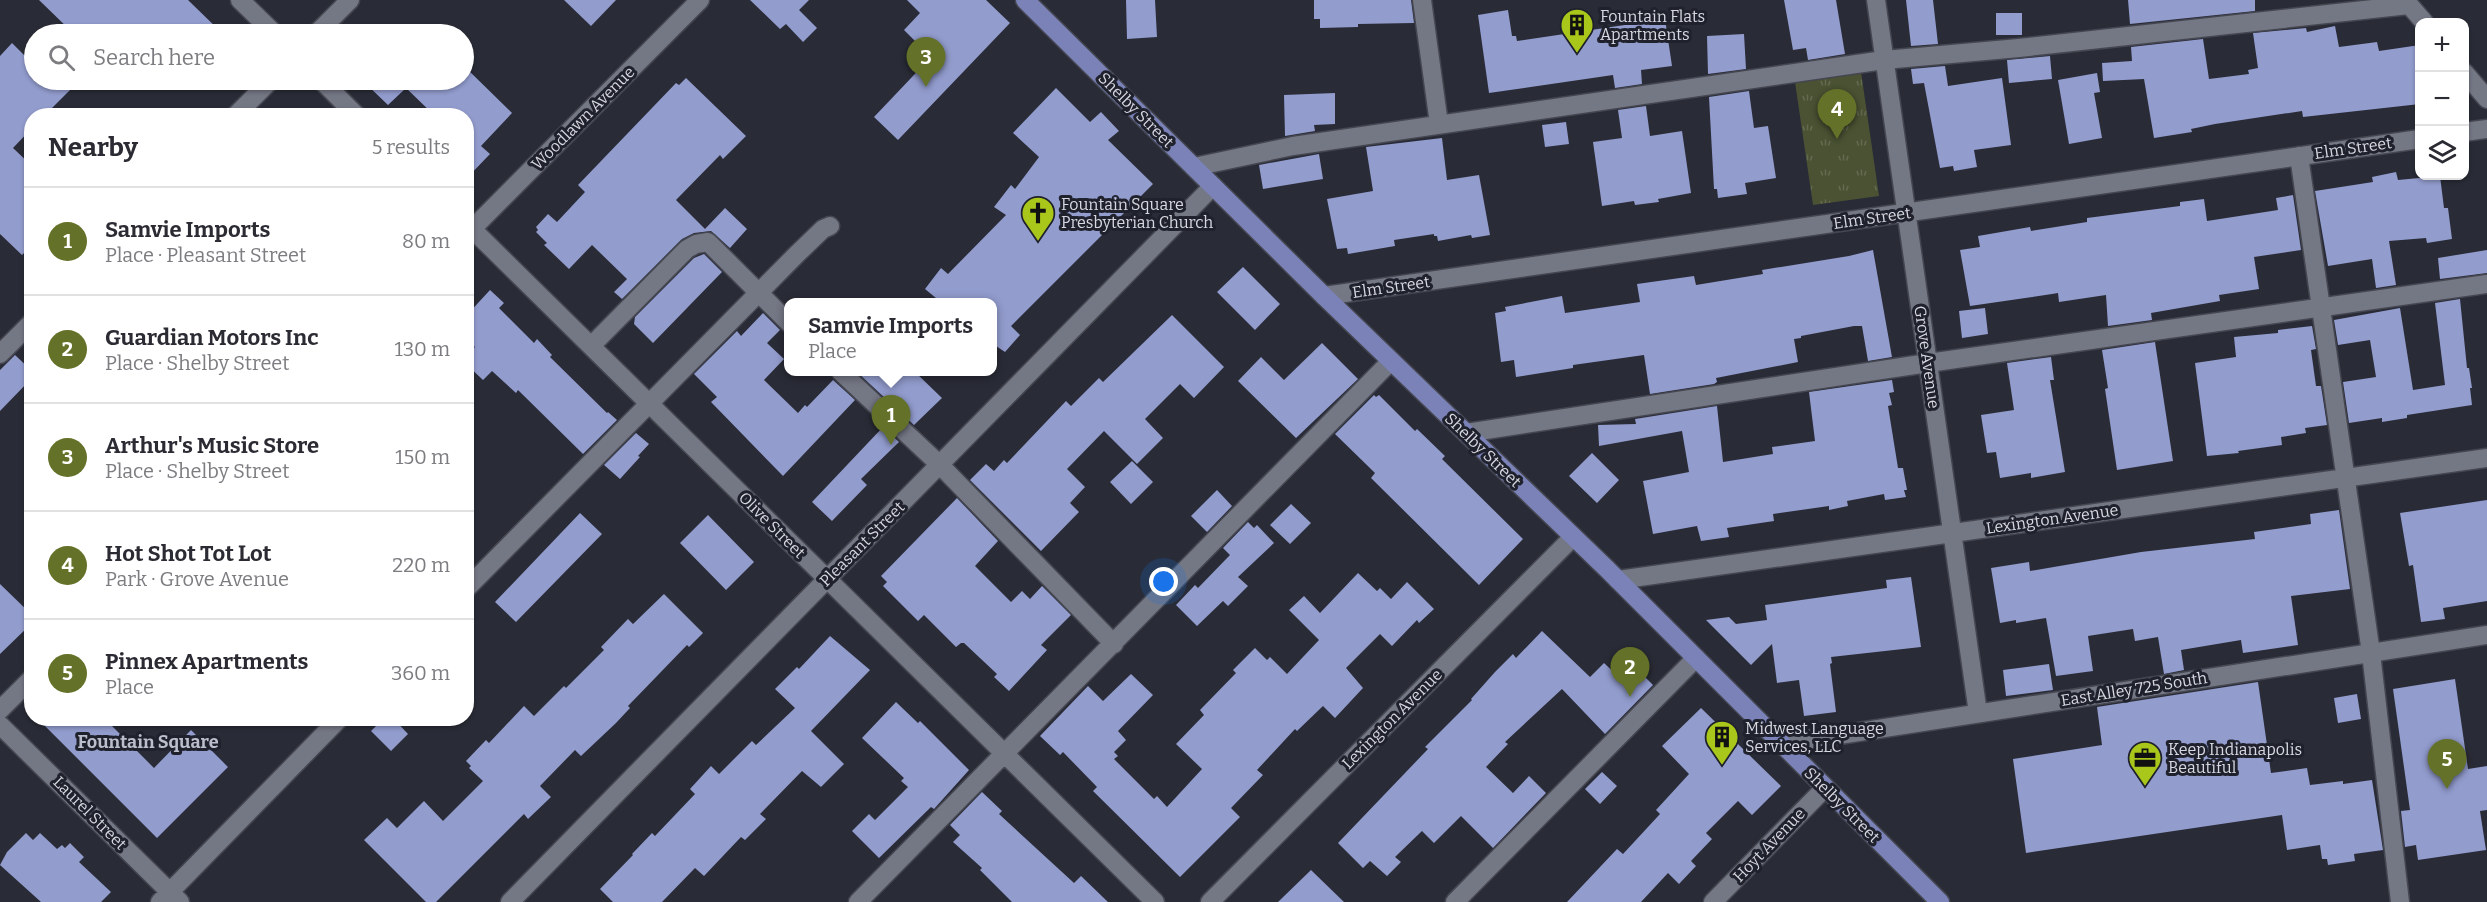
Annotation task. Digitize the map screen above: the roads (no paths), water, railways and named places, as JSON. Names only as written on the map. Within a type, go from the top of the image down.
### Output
[{"type":"main road","name":"Shelby Street","points":[[1025,0],[1324,296],[1617,580],[1940,902]]},
{"type":"street","points":[[240,0],[265,24]]},
{"type":"street","points":[[326,24],[350,0]]},
{"type":"street","name":"Woodlawn Avenue","points":[[474,224],[700,0]]},
{"type":"street","points":[[1422,0],[1439,124]]},
{"type":"street","name":"Grove Avenue","points":[[1876,0],[1978,713]]},
{"type":"street","points":[[1194,167],[1293,146],[1884,60],[2019,48],[2407,2],[2421,18]]},
{"type":"street","points":[[2469,78],[2487,99]]},
{"type":"street","points":[[243,108],[261,90]]},
{"type":"street","points":[[331,90],[349,108]]},
{"type":"street","points":[[2469,131],[2487,129]]},
{"type":"street","name":"Elm Street","points":[[1324,296],[2415,140]]},
{"type":"street","points":[[2299,156],[2371,653],[2400,902]]},
{"type":"street","name":"Pleasant Street","points":[[510,902],[1213,186]]},
{"type":"street","points":[[474,582],[823,229],[830,226]]},
{"type":"street","name":"Olive Street","points":[[474,234],[591,346],[1155,902]]},
{"type":"street","points":[[591,346],[687,249],[702,242],[708,242],[784,318]]},
{"type":"street","points":[[1466,433],[1928,363],[2487,284]]},
{"type":"street","points":[[0,354],[24,330]]},
{"type":"street","points":[[858,902],[1391,361]]},
{"type":"street","points":[[845,376],[940,465],[1114,644]]},
{"type":"street","name":"Lexington Avenue","points":[[1617,580],[2487,458]]},
{"type":"street","name":"Lexington Avenue","points":[[1210,902],[1573,537]]},
{"type":"street","name":"East Alley 725 South","points":[[1781,744],[2487,635]]},
{"type":"street","points":[[1455,902],[1696,658]]},
{"type":"street","points":[[0,710],[24,686]]},
{"type":"street","name":"Laurel Street","points":[[0,725],[170,899]]},
{"type":"street","points":[[170,899],[332,726]]},
{"type":"street","name":"Hoyt Avenue","points":[[1713,902],[1825,788]]},
{"type":"place","name":"Fountain Flats Apartments","points":[[1577,54]]},
{"type":"place","name":"Arthur's Music Store","points":[[926,87]]},
{"type":"place","name":"Hot Shot Tot Lot","points":[[1837,139]]},
{"type":"place","name":"Fountain Square Presbyterian Church","points":[[1038,242]]},
{"type":"place","name":"Samvie Imports","points":[[891,445]]},
{"type":"place","name":"Guardian Motors Inc","points":[[1630,697]]},
{"type":"place","name":"Midwest Language Services, LLC","points":[[1722,766]]},
{"type":"place","name":"Keep Indianapolis Beautiful","points":[[2145,787]]},
{"type":"place","name":"Pinnex Apartments","points":[[2447,789]]},
{"type":"district","name":"Fountain Square","points":[[148,742]]}]
